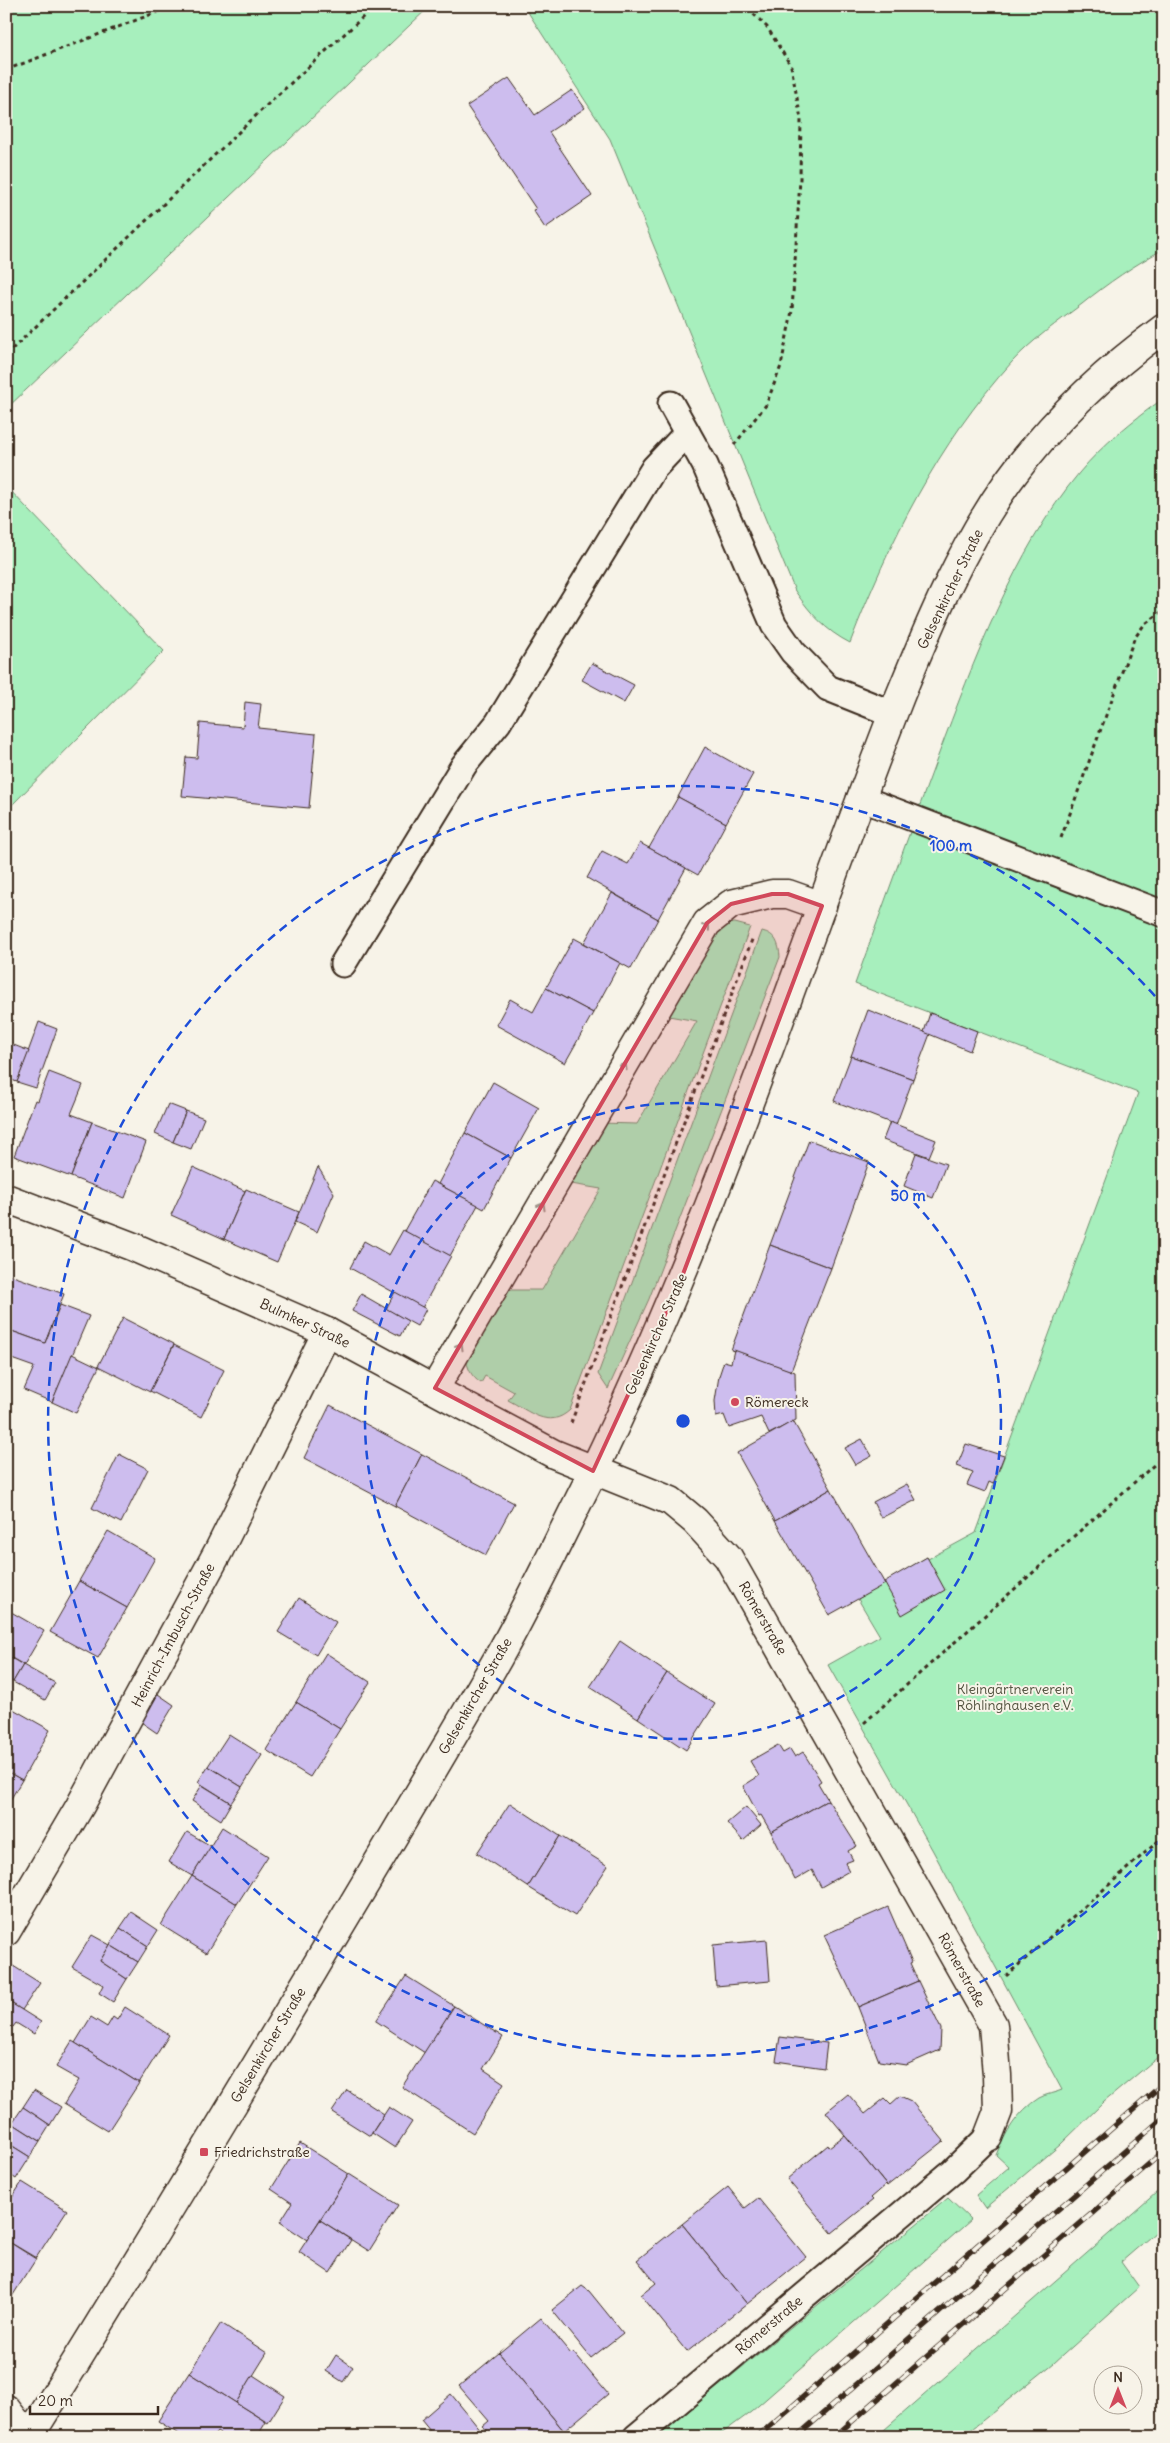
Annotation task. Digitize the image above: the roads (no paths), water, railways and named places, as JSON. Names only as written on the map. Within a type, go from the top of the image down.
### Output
[{"type":"street","name":"Gelsenkircher Straße","points":[[28,2437],[109,2310],[502,1652],[593,1471],[680,1282],[744,1118],[860,798],[920,648],[964,553],[1012,476],[1084,393],[1132,351],[1164,328]]},
{"type":"street","points":[[435,1388],[707,923],[732,904],[772,894],[788,894],[822,906]]},
{"type":"street","name":"Bulmker Straße","points":[[6,1198],[132,1246],[327,1332],[435,1388],[554,1454],[593,1471]]},
{"type":"street","name":"Heinrich-Imbusch-Straße","points":[[6,1932],[80,1806],[219,1550],[327,1332]]},
{"type":"street","name":"Römerstraße","points":[[593,1471],[641,1487],[671,1501],[695,1521],[728,1557],[836,1744],[992,2025],[997,2075],[998,2111],[988,2137]]},
{"type":"street","points":[[6,2409],[28,2437]]},
{"type":"lane","points":[[671,404],[705,465],[774,625],[793,652],[828,688],[893,714]]},
{"type":"lane","points":[[343,964],[464,765],[498,723],[654,468],[687,433]]},
{"type":"lane","points":[[860,798],[1164,914]]},
{"type":"lane","name":"Römerstraße","points":[[636,2437],[953,2171],[988,2137]]},
{"type":"railway","points":[[757,2437],[1164,2083]]},
{"type":"railway","points":[[796,2437],[1164,2117]]},
{"type":"railway","points":[[834,2437],[1164,2151]]},
{"type":"place","name":"Römereck","points":[[735,1402]]},
{"type":"place","name":"Friedrichstraße","points":[[204,2152]]},
{"type":"park label","name":"Kleingärtnerverein Röhlinghausen e.V.","points":[[1015,1698]]}]
